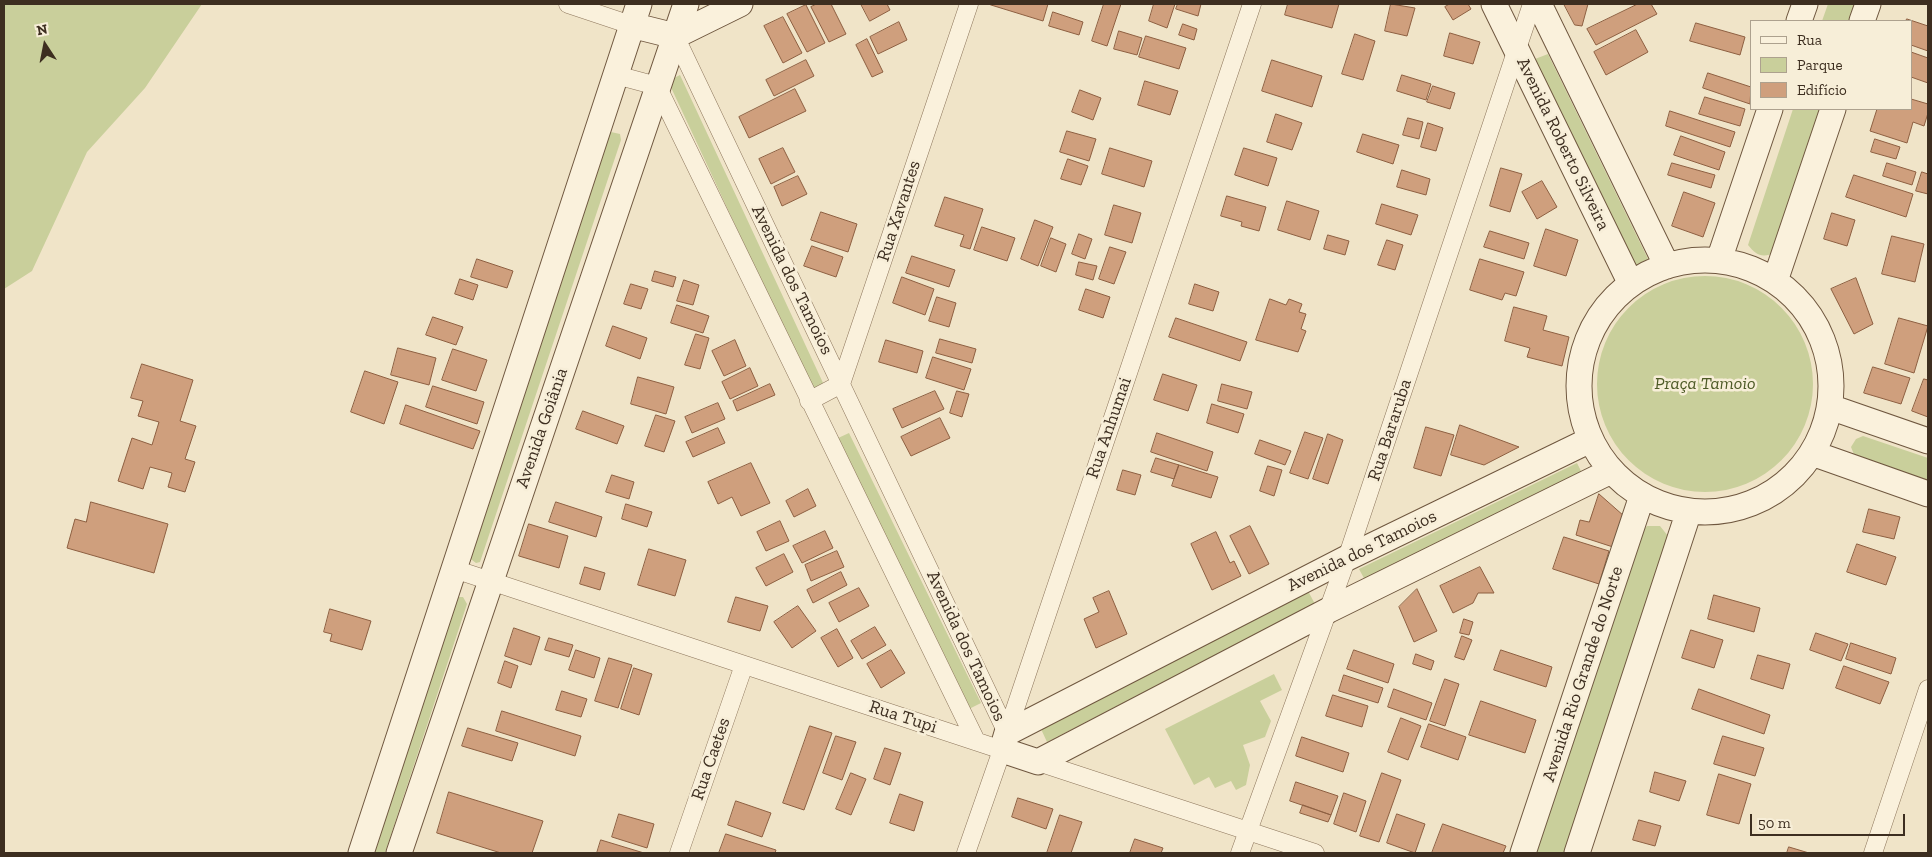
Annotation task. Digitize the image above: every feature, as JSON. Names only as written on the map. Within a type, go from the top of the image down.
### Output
[{"type":"street","points":[[568,4],[635,14],[675,36],[740,4]]},
{"type":"street","name":"Avenida Goiânia","points":[[399,853],[686,4]]},
{"type":"street","name":"Rua Xavantes","points":[[842,384],[968,4]]},
{"type":"street","name":"Rua Anhumai","points":[[966,853],[1252,4]]},
{"type":"street","name":"Avenida Roberto Silveira","points":[[1494,4],[1631,284]]},
{"type":"street","name":"Rua Bararuba","points":[[1240,853],[1347,558],[1532,4]]},
{"type":"street","points":[[1539,4],[1667,266]]},
{"type":"street","points":[[1799,20],[1805,4]]},
{"type":"street","points":[[1862,20],[1868,4]]},
{"type":"street","points":[[361,853],[635,14]]},
{"type":"street","name":"Avenida dos Tamoios","points":[[675,36],[842,384],[1004,741],[1347,558],[1590,440]]},
{"type":"street","points":[[616,75],[657,86]]},
{"type":"street","name":"Avenida dos Tamoios","points":[[657,86],[976,741]]},
{"type":"street","points":[[1719,260],[1770,110]]},
{"type":"street","points":[[1775,281],[1833,110]]},
{"type":"street","points":[[1719,260],[1739,264],[1758,271],[1775,281],[1797,300],[1814,323],[1826,350],[1831,378],[1830,407],[1823,431],[1812,453],[1789,480],[1775,491],[1742,506],[1725,510],[1690,511],[1657,503],[1642,496],[1611,471],[1590,440],[1581,412],[1578,383],[1582,354],[1592,327],[1609,303],[1631,284],[1648,273],[1684,262],[1719,260]]},
{"type":"street","points":[[810,402],[842,384]]},
{"type":"street","points":[[1830,407],[1928,441]]},
{"type":"street","points":[[1812,453],[1928,494]]},
{"type":"street","points":[[1038,762],[1329,610],[1611,471]]},
{"type":"street","name":"Avenida Rio Grande do Norte","points":[[1523,853],[1642,496]]},
{"type":"street","points":[[1577,853],[1690,511]]},
{"type":"street","name":"Rua Tupi","points":[[454,569],[976,741],[1004,741],[1038,762],[1315,853]]},
{"type":"street","name":"Rua Caetes","points":[[679,853],[744,665]]},
{"type":"street","points":[[1872,853],[1928,689]]},
{"type":"green space","points":[[4,4],[202,4],[145,88],[87,152],[32,271],[4,289]]},
{"type":"green space","points":[[1828,4],[1859,4],[1853,20],[1822,20]]},
{"type":"green space","points":[[1548,54],[1648,259],[1635,266],[1535,59]]},
{"type":"green space","points":[[680,75],[824,385],[812,390],[668,81]]},
{"type":"green space","points":[[1793,110],[1824,110],[1775,252],[1760,255],[1748,245]]},
{"type":"green space","points":[[611,132],[620,134],[621,140],[480,562],[476,563],[468,557],[608,134]]},
{"type":"green space","name":"Praça Tamoio","points":[[1694,276],[1716,276],[1746,284],[1765,294],[1782,307],[1795,324],[1805,343],[1813,373],[1813,395],[1805,425],[1795,444],[1782,461],[1765,474],[1736,488],[1716,492],[1694,492],[1674,488],[1654,479],[1636,468],[1621,453],[1601,415],[1597,395],[1597,373],[1601,353],[1610,333],[1621,315],[1636,300],[1674,280]]},
{"type":"green space","points":[[849,433],[981,703],[969,709],[836,439]]},
{"type":"green space","points":[[1863,436],[1928,458],[1928,484],[1855,457],[1851,447],[1856,439]]},
{"type":"green space","points":[[1577,463],[1583,475],[1366,582],[1359,569]]},
{"type":"green space","points":[[1647,526],[1660,526],[1672,541],[1564,853],[1531,853],[1639,535]]},
{"type":"green space","points":[[1308,591],[1315,604],[1047,742],[1041,729]]},
{"type":"green space","points":[[458,597],[463,597],[467,604],[385,853],[369,853]]},
{"type":"green space","points":[[1274,674],[1282,690],[1260,701],[1271,721],[1265,737],[1243,745],[1250,765],[1246,785],[1236,790],[1231,781],[1215,788],[1209,777],[1194,785],[1165,729]]},
{"type":"building","points":[[817,4],[831,4],[846,34],[829,42],[811,7]]},
{"type":"building","points":[[861,4],[887,4],[890,10],[870,21]]},
{"type":"building","points":[[992,4],[1048,4],[1043,21]]},
{"type":"building","points":[[1104,4],[1121,4],[1107,46],[1092,41]]},
{"type":"building","points":[[1154,4],[1175,4],[1167,28],[1149,21]]},
{"type":"building","points":[[1178,4],[1201,4],[1198,16],[1176,9]]},
{"type":"building","points":[[1288,4],[1339,4],[1332,28],[1285,15]]},
{"type":"building","points":[[1391,4],[1415,8],[1407,36],[1385,31]]},
{"type":"building","points":[[1450,4],[1468,4],[1471,9],[1453,20],[1445,7]]},
{"type":"building","points":[[1564,4],[1588,4],[1582,26],[1575,25]]},
{"type":"building","points":[[1638,4],[1651,4],[1657,14],[1596,45],[1587,29]]},
{"type":"building","points":[[806,5],[825,43],[807,52],[787,14]]},
{"type":"building","points":[[1053,12],[1083,22],[1079,35],[1049,26]]},
{"type":"building","points":[[783,17],[802,53],[783,63],[764,26]]},
{"type":"building","points":[[1912,21],[1928,26],[1928,51],[1912,45]]},
{"type":"building","points":[[899,22],[907,40],[878,54],[870,37]]},
{"type":"building","points":[[1696,23],[1745,37],[1740,55],[1690,41]]},
{"type":"building","points":[[1183,24],[1197,29],[1194,40],[1179,35]]},
{"type":"building","points":[[1636,30],[1648,52],[1606,75],[1594,52]]},
{"type":"building","points":[[1119,31],[1142,38],[1137,55],[1114,49]]},
{"type":"building","points":[[1450,33],[1480,42],[1473,64],[1444,56]]},
{"type":"building","points":[[1355,34],[1375,41],[1363,80],[1342,74]]},
{"type":"building","points":[[1146,36],[1186,48],[1179,69],[1139,57]]},
{"type":"building","points":[[867,39],[883,72],[872,77],[856,45]]},
{"type":"building","points":[[1912,52],[1928,58],[1928,83],[1912,77]]},
{"type":"building","points":[[806,60],[814,76],[774,96],[766,80]]},
{"type":"building","points":[[1272,60],[1322,76],[1312,107],[1262,91]]},
{"type":"building","points":[[1708,73],[1750,87],[1750,104],[1703,88]]},
{"type":"building","points":[[1402,75],[1431,84],[1426,100],[1397,91]]},
{"type":"building","points":[[1145,81],[1178,91],[1170,115],[1138,105]]},
{"type":"building","points":[[1433,86],[1455,93],[1450,109],[1427,102]]},
{"type":"building","points":[[795,89],[806,111],[749,138],[739,117]]},
{"type":"building","points":[[1080,90],[1101,98],[1093,120],[1072,112]]},
{"type":"building","points":[[1705,97],[1745,109],[1740,126],[1699,114]]},
{"type":"building","points":[[1912,99],[1928,104],[1928,113],[1924,126],[1913,122],[1907,143],[1870,131],[1877,110],[1912,110]]},
{"type":"building","points":[[1670,111],[1735,132],[1730,147],[1666,126]]},
{"type":"building","points":[[1276,114],[1302,123],[1292,150],[1267,142]]},
{"type":"building","points":[[1408,118],[1423,122],[1419,139],[1403,135]]},
{"type":"building","points":[[1428,123],[1443,128],[1436,151],[1421,147]]},
{"type":"building","points":[[1067,131],[1096,139],[1089,161],[1060,152]]},
{"type":"building","points":[[1363,134],[1399,145],[1393,164],[1357,152]]},
{"type":"building","points":[[1681,136],[1725,152],[1719,170],[1674,155]]},
{"type":"building","points":[[1875,139],[1900,147],[1896,159],[1871,152]]},
{"type":"building","points":[[783,148],[795,172],[771,184],[759,159]]},
{"type":"building","points":[[1110,148],[1152,161],[1144,187],[1102,174]]},
{"type":"building","points":[[1244,148],[1277,158],[1268,186],[1235,175]]},
{"type":"building","points":[[1068,159],[1088,166],[1081,185],[1061,179]]},
{"type":"building","points":[[1672,163],[1715,175],[1711,188],[1668,175]]},
{"type":"building","points":[[1887,163],[1916,172],[1912,185],[1883,176]]},
{"type":"building","points":[[1501,168],[1522,174],[1510,212],[1490,206]]},
{"type":"building","points":[[1402,170],[1430,179],[1426,195],[1397,187]]},
{"type":"building","points":[[1922,172],[1928,174],[1928,194],[1916,191]]},
{"type":"building","points":[[1854,175],[1913,194],[1906,217],[1846,197]]},
{"type":"building","points":[[798,176],[807,194],[782,206],[774,187]]},
{"type":"building","points":[[1542,181],[1557,207],[1537,219],[1522,192]]},
{"type":"building","points":[[1684,192],[1715,203],[1703,237],[1672,226]]},
{"type":"building","points":[[1227,196],[1266,207],[1259,231],[1241,226],[1242,222],[1221,216]]},
{"type":"building","points":[[945,197],[983,209],[970,249],[960,246],[964,235],[935,226]]},
{"type":"building","points":[[1287,201],[1319,211],[1310,240],[1278,230]]},
{"type":"building","points":[[1382,204],[1418,215],[1411,235],[1376,224]]},
{"type":"building","points":[[1114,205],[1141,213],[1132,243],[1105,235]]},
{"type":"building","points":[[821,212],[857,224],[848,252],[811,240]]},
{"type":"building","points":[[1832,213],[1855,220],[1847,246],[1824,239]]},
{"type":"building","points":[[1035,220],[1053,227],[1038,266],[1021,259]]},
{"type":"building","points":[[982,227],[1015,238],[1007,261],[974,250]]},
{"type":"building","points":[[1546,229],[1578,240],[1566,276],[1534,266]]},
{"type":"building","points":[[1490,231],[1529,243],[1524,259],[1484,247]]},
{"type":"building","points":[[1079,234],[1092,239],[1085,259],[1072,254]]},
{"type":"building","points":[[1328,235],[1349,241],[1345,255],[1324,249]]},
{"type":"building","points":[[1892,236],[1924,244],[1915,282],[1882,274]]},
{"type":"building","points":[[1051,238],[1066,244],[1056,272],[1041,266]]},
{"type":"building","points":[[1387,240],[1403,245],[1395,270],[1378,265]]},
{"type":"building","points":[[812,246],[843,257],[836,277],[804,266]]},
{"type":"building","points":[[1110,247],[1126,252],[1114,284],[1099,279]]},
{"type":"building","points":[[912,256],[955,270],[949,287],[906,273]]},
{"type":"building","points":[[477,259],[513,271],[507,288],[471,277]]},
{"type":"building","points":[[1480,259],[1524,272],[1516,296],[1505,293],[1502,300],[1470,290]]},
{"type":"building","points":[[1079,262],[1097,266],[1093,280],[1076,275]]},
{"type":"building","points":[[655,271],[676,277],[673,287],[652,281]]},
{"type":"building","points":[[902,277],[934,289],[925,315],[893,303]]},
{"type":"building","points":[[1856,278],[1873,324],[1854,334],[1831,289]]},
{"type":"building","points":[[460,279],[478,285],[473,300],[455,294]]},
{"type":"building","points":[[684,280],[699,285],[693,305],[677,301]]},
{"type":"building","points":[[631,284],[648,289],[641,309],[624,304]]},
{"type":"building","points":[[1195,284],[1219,292],[1213,311],[1189,304]]},
{"type":"building","points":[[1086,289],[1110,297],[1103,318],[1079,310]]},
{"type":"building","points":[[937,297],[956,303],[949,327],[929,321]]},
{"type":"building","points":[[1270,299],[1286,305],[1289,299],[1302,304],[1299,312],[1306,314],[1301,329],[1306,331],[1298,352],[1256,340]]},
{"type":"building","points":[[677,305],[709,316],[703,333],[671,323]]},
{"type":"building","points":[[1514,307],[1547,316],[1543,330],[1569,337],[1562,366],[1527,357],[1530,348],[1505,341]]},
{"type":"building","points":[[433,317],[463,327],[456,345],[426,335]]},
{"type":"building","points":[[1176,318],[1247,342],[1240,361],[1169,337]]},
{"type":"building","points":[[1899,318],[1928,326],[1914,373],[1885,364]]},
{"type":"building","points":[[613,326],[647,338],[640,359],[606,346]]},
{"type":"building","points":[[696,334],[709,338],[700,369],[685,365]]},
{"type":"building","points":[[940,339],[976,349],[972,363],[936,353]]},
{"type":"building","points":[[735,340],[746,366],[724,376],[712,351]]},
{"type":"building","points":[[886,340],[923,351],[917,373],[879,362]]},
{"type":"building","points":[[398,348],[436,358],[429,385],[391,375]]},
{"type":"building","points":[[453,349],[487,360],[476,391],[442,380]]},
{"type":"building","points":[[933,357],[971,369],[964,390],[926,378]]},
{"type":"building","points":[[142,364],[193,380],[180,421],[196,426],[185,459],[195,462],[185,492],[168,487],[172,473],[150,467],[143,489],[118,481],[132,438],[152,445],[159,422],[138,416],[143,401],[131,398]]},
{"type":"building","points":[[1873,367],[1910,378],[1901,404],[1864,393]]},
{"type":"building","points":[[750,368],[758,386],[730,399],[722,382]]},
{"type":"building","points":[[365,371],[398,382],[384,424],[351,412]]},
{"type":"building","points":[[1163,374],[1197,385],[1188,411],[1154,400]]},
{"type":"building","points":[[638,377],[674,387],[666,414],[631,404]]},
{"type":"building","points":[[1924,379],[1928,380],[1928,417],[1912,411]]},
{"type":"building","points":[[770,384],[775,395],[737,411],[733,401]]},
{"type":"building","points":[[1222,384],[1252,392],[1247,409],[1218,401]]},
{"type":"building","points":[[433,386],[484,402],[477,424],[426,407]]},
{"type":"building","points":[[935,391],[944,409],[902,428],[893,409]]},
{"type":"building","points":[[957,391],[969,394],[962,417],[950,413]]},
{"type":"building","points":[[718,403],[725,419],[692,433],[685,417]]},
{"type":"building","points":[[1212,404],[1244,414],[1238,433],[1207,423]]},
{"type":"building","points":[[406,405],[480,431],[473,449],[400,424]]},
{"type":"building","points":[[583,411],[624,426],[617,444],[576,429]]},
{"type":"building","points":[[656,415],[675,421],[664,452],[645,446]]},
{"type":"building","points":[[940,418],[950,438],[911,456],[901,437]]},
{"type":"building","points":[[1460,425],[1519,447],[1484,465],[1451,455]]},
{"type":"building","points":[[1426,427],[1454,435],[1441,476],[1414,468]]},
{"type":"building","points":[[718,428],[725,443],[693,457],[686,442]]},
{"type":"building","points":[[1305,432],[1323,438],[1308,479],[1290,473]]},
{"type":"building","points":[[1157,433],[1213,452],[1207,471],[1151,452]]},
{"type":"building","points":[[1328,434],[1343,440],[1328,484],[1313,479]]},
{"type":"building","points":[[1260,440],[1291,451],[1285,465],[1255,454]]},
{"type":"building","points":[[1156,458],[1179,465],[1174,479],[1151,472]]},
{"type":"building","points":[[751,463],[770,503],[741,516],[732,497],[718,504],[708,482]]},
{"type":"building","points":[[1179,465],[1218,477],[1211,498],[1172,486]]},
{"type":"building","points":[[1268,466],[1282,470],[1274,496],[1260,491]]},
{"type":"building","points":[[1123,470],[1141,475],[1135,495],[1117,490]]},
{"type":"building","points":[[612,475],[634,482],[629,499],[606,492]]},
{"type":"building","points":[[808,489],[816,506],[794,517],[786,501]]},
{"type":"building","points":[[1599,494],[1624,516],[1613,547],[1576,535],[1580,520],[1589,522]]},
{"type":"building","points":[[91,502],[168,524],[154,573],[67,548],[75,519],[86,522]]},
{"type":"building","points":[[556,502],[602,517],[596,537],[549,522]]},
{"type":"building","points":[[626,504],[652,512],[647,527],[622,519]]},
{"type":"building","points":[[1869,509],[1900,517],[1894,539],[1863,532]]},
{"type":"building","points":[[780,521],[789,541],[766,551],[757,532]]},
{"type":"building","points":[[529,524],[568,536],[559,568],[519,556]]},
{"type":"building","points":[[1250,526],[1269,564],[1249,574],[1230,536]]},
{"type":"building","points":[[825,531],[833,548],[802,563],[793,546]]},
{"type":"building","points":[[1216,532],[1230,563],[1234,561],[1241,576],[1212,590],[1191,544]]},
{"type":"building","points":[[1564,537],[1609,551],[1599,584],[1553,569]]},
{"type":"building","points":[[1857,544],[1896,557],[1886,585],[1847,572]]},
{"type":"building","points":[[649,549],[686,560],[675,596],[638,585]]},
{"type":"building","points":[[837,551],[844,567],[811,581],[805,565]]},
{"type":"building","points":[[784,554],[793,572],[766,586],[756,568]]},
{"type":"building","points":[[585,567],[605,573],[600,590],[580,584]]},
{"type":"building","points":[[1480,567],[1494,593],[1478,593],[1473,603],[1453,613],[1440,586]]},
{"type":"building","points":[[841,572],[847,585],[813,603],[807,590]]},
{"type":"building","points":[[859,588],[869,606],[839,622],[829,603]]},
{"type":"building","points":[[1417,589],[1437,631],[1414,642],[1399,607]]},
{"type":"building","points":[[1109,591],[1127,634],[1096,648],[1084,619],[1099,612],[1093,598]]},
{"type":"building","points":[[1714,595],[1760,608],[1754,632],[1708,619]]},
{"type":"building","points":[[736,597],[768,606],[760,631],[728,622]]},
{"type":"building","points":[[798,606],[816,631],[792,648],[774,622]]},
{"type":"building","points":[[330,609],[371,621],[362,650],[330,641],[332,634],[324,632]]},
{"type":"building","points":[[1464,619],[1473,622],[1469,635],[1460,633]]},
{"type":"building","points":[[875,627],[886,645],[862,659],[851,641]]},
{"type":"building","points":[[514,628],[540,637],[531,665],[505,656]]},
{"type":"building","points":[[837,629],[853,658],[838,667],[821,638]]},
{"type":"building","points":[[1691,630],[1723,640],[1714,668],[1682,658]]},
{"type":"building","points":[[1816,633],[1848,644],[1841,661],[1810,650]]},
{"type":"building","points":[[1462,636],[1472,640],[1464,660],[1455,657]]},
{"type":"building","points":[[549,638],[573,645],[569,657],[545,650]]},
{"type":"building","points":[[1851,643],[1896,658],[1891,674],[1846,659]]},
{"type":"building","points":[[576,650],[600,658],[594,678],[569,670]]},
{"type":"building","points":[[891,650],[905,673],[881,688],[867,664]]},
{"type":"building","points":[[1354,650],[1394,664],[1388,683],[1347,669]]},
{"type":"building","points":[[1501,650],[1552,667],[1546,687],[1494,670]]},
{"type":"building","points":[[1416,654],[1434,661],[1431,670],[1413,664]]},
{"type":"building","points":[[1758,655],[1790,664],[1783,689],[1751,679]]},
{"type":"building","points":[[609,658],[632,665],[618,708],[595,701]]},
{"type":"building","points":[[505,661],[518,666],[511,688],[498,683]]},
{"type":"building","points":[[1844,666],[1889,682],[1880,704],[1836,688]]},
{"type":"building","points":[[634,668],[652,674],[639,715],[621,709]]},
{"type":"building","points":[[1344,675],[1383,688],[1378,703],[1339,691]]},
{"type":"building","points":[[1445,679],[1459,684],[1445,726],[1430,721]]},
{"type":"building","points":[[1394,689],[1432,703],[1426,720],[1388,707]]},
{"type":"building","points":[[1699,689],[1770,715],[1764,734],[1692,709]]},
{"type":"building","points":[[562,691],[587,699],[581,717],[556,710]]},
{"type":"building","points":[[1333,695],[1368,706],[1362,727],[1326,716]]},
{"type":"building","points":[[1481,701],[1536,720],[1525,753],[1469,735]]},
{"type":"building","points":[[502,711],[581,736],[575,756],[496,731]]},
{"type":"building","points":[[1401,718],[1421,726],[1408,760],[1388,752]]},
{"type":"building","points":[[1429,724],[1466,737],[1458,760],[1421,747]]},
{"type":"building","points":[[810,726],[832,733],[804,810],[783,803]]},
{"type":"building","points":[[468,728],[518,743],[512,761],[462,746]]},
{"type":"building","points":[[836,736],[856,742],[842,780],[823,773]]},
{"type":"building","points":[[1723,736],[1764,748],[1755,776],[1714,764]]},
{"type":"building","points":[[1302,737],[1349,753],[1343,772],[1296,756]]},
{"type":"building","points":[[885,748],[901,753],[890,785],[874,779]]},
{"type":"building","points":[[1655,772],[1686,781],[1679,801],[1650,792]]},
{"type":"building","points":[[851,773],[866,779],[851,815],[836,809]]},
{"type":"building","points":[[1382,773],[1401,780],[1379,842],[1360,836]]},
{"type":"building","points":[[1719,774],[1751,784],[1739,824],[1707,815]]},
{"type":"building","points":[[1296,782],[1338,796],[1331,815],[1290,801]]},
{"type":"building","points":[[449,792],[543,821],[532,853],[501,853],[437,833]]},
{"type":"building","points":[[1344,793],[1366,801],[1356,832],[1334,824]]},
{"type":"building","points":[[900,794],[923,802],[914,831],[890,823]]},
{"type":"building","points":[[1018,798],[1053,809],[1046,829],[1012,817]]},
{"type":"building","points":[[736,801],[771,813],[762,837],[728,825]]},
{"type":"building","points":[[1303,805],[1331,815],[1328,822],[1300,813]]},
{"type":"building","points":[[619,814],[654,824],[647,848],[612,837]]},
{"type":"building","points":[[1397,814],[1425,824],[1415,853],[1387,843]]},
{"type":"building","points":[[1060,815],[1082,822],[1071,853],[1047,853]]},
{"type":"building","points":[[1639,820],[1661,826],[1655,846],[1633,840]]},
{"type":"building","points":[[1443,824],[1506,846],[1503,853],[1432,853]]},
{"type":"building","points":[[726,834],[776,850],[775,853],[719,853]]},
{"type":"building","points":[[1135,839],[1163,848],[1161,853],[1130,853]]},
{"type":"building","points":[[601,840],[644,853],[597,853]]},
{"type":"building","points":[[1789,847],[1809,853],[1787,853]]}]
